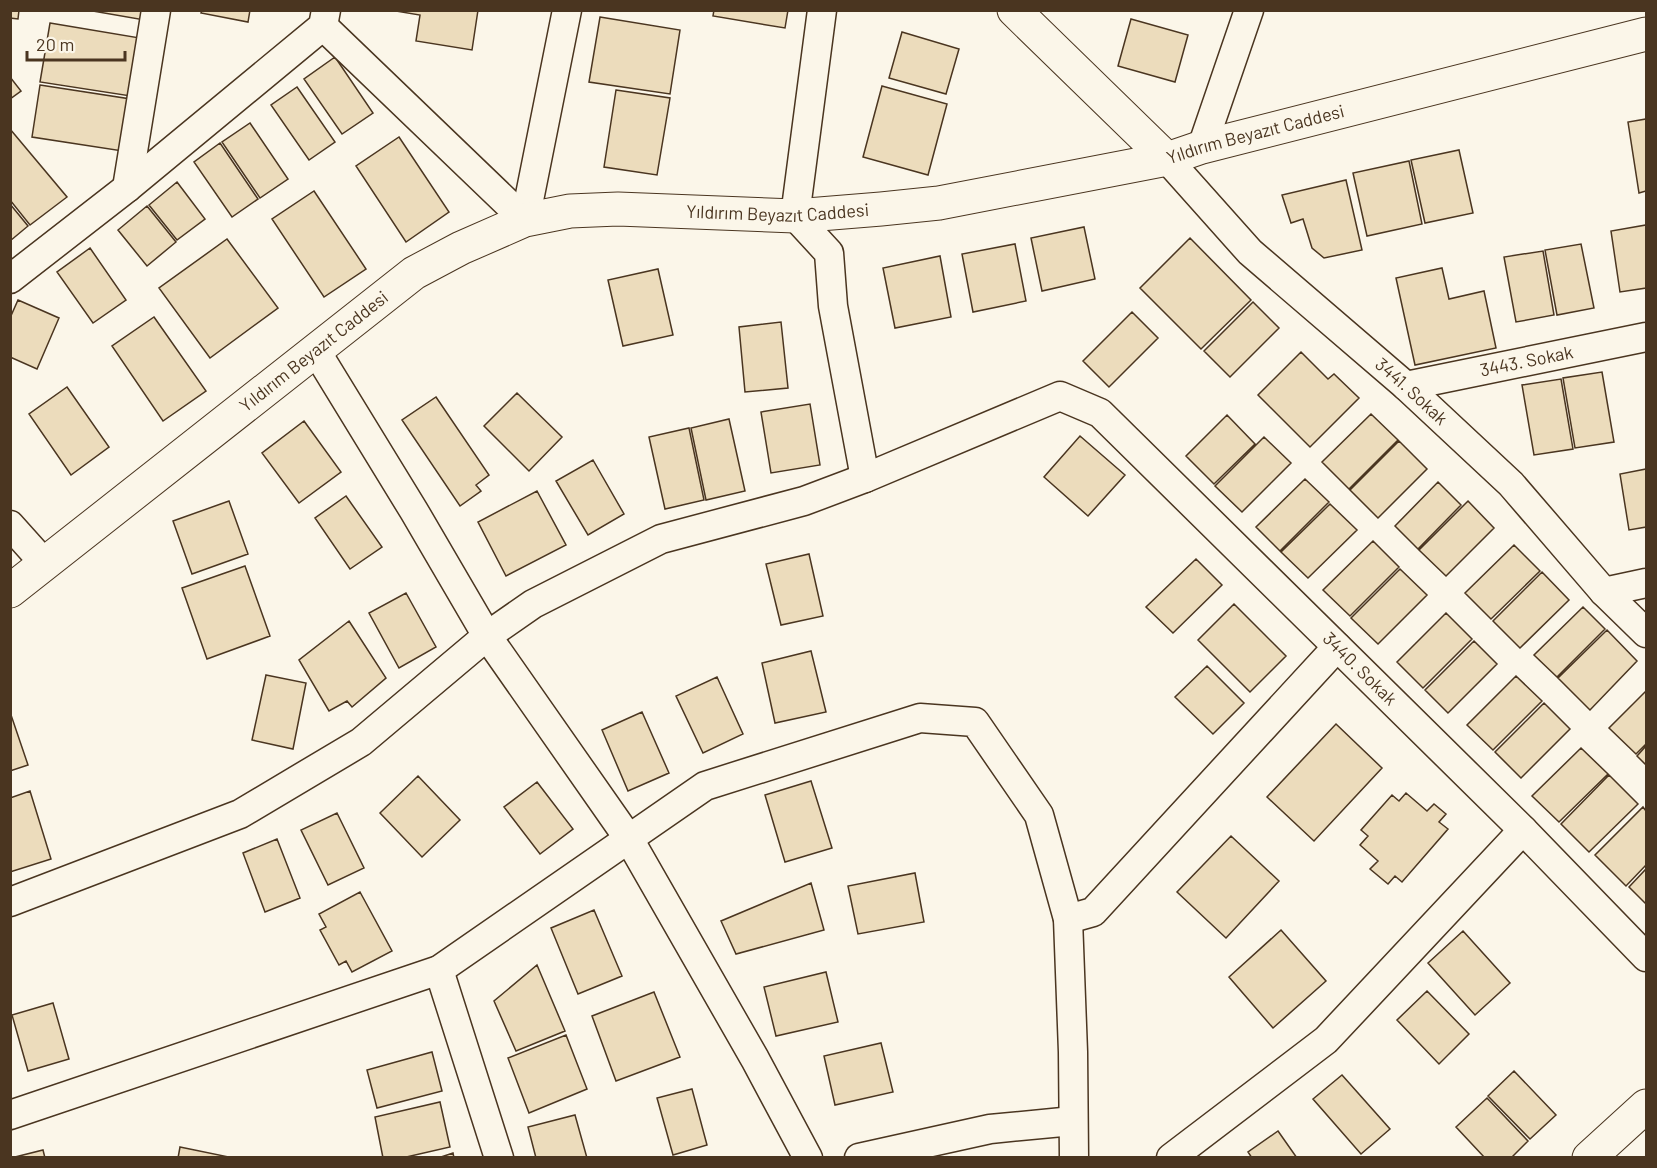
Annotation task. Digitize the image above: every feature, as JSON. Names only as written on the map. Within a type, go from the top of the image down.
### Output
[{"type":"main road","points":[[1014,10],[1167,159]]},
{"type":"main road","name":"Yıldırım Beyazıt Caddesi","points":[[10,591],[414,273],[461,248],[525,220],[570,211],[618,209],[795,216],[939,203],[1167,159],[1202,147],[1647,34]]},
{"type":"main road","points":[[1589,1158],[1647,1106]]},
{"type":"street","points":[[127,188],[156,10]]},
{"type":"street","points":[[525,220],[567,10]]},
{"type":"street","points":[[10,902],[240,814],[361,742],[487,636],[533,604],[661,539],[804,501],[865,478],[833,306],[829,253],[795,216],[822,10]]},
{"type":"street","points":[[1202,147],[1249,10]]},
{"type":"street","points":[[10,279],[127,188],[325,18],[525,220]]},
{"type":"street","name":"3441. Sokak","points":[[1167,159],[1250,252],[1406,386],[1511,484],[1604,592],[1647,633]]},
{"type":"street","name":"3443. Sokak","points":[[1406,386],[1647,337]]},
{"type":"street","points":[[316,351],[487,636],[629,839],[755,1059],[808,1158]]},
{"type":"street","name":"3440. Sokak","points":[[865,478],[1060,396],[1100,413],[1523,830],[1647,957]]},
{"type":"street","points":[[10,525],[45,564]]},
{"type":"street","points":[[1604,592],[1647,584]]},
{"type":"street","points":[[1068,920],[1094,912],[1337,647]]},
{"type":"street","points":[[10,1115],[439,970],[705,786],[921,718],[975,722],[1039,815],[1068,920],[1074,1158]]},
{"type":"street","points":[[1172,1158],[1326,1040],[1523,830]]},
{"type":"street","points":[[439,970],[499,1158]]},
{"type":"street","points":[[859,1158],[990,1129],[1073,1120]]},
{"type":"building","points":[[10,10],[19,10],[18,19],[10,18]]},
{"type":"building","points":[[87,10],[152,10],[150,21]]},
{"type":"building","points":[[202,10],[250,10],[248,22],[201,13]]},
{"type":"building","points":[[390,10],[478,10],[472,50],[416,41],[420,15]]},
{"type":"building","points":[[714,10],[788,10],[785,28],[713,16]]},
{"type":"building","points":[[600,17],[680,30],[670,94],[589,82]]},
{"type":"building","points":[[1131,19],[1188,35],[1175,82],[1118,66]]},
{"type":"building","points":[[50,23],[146,39],[137,97],[40,82]]},
{"type":"building","points":[[902,32],[959,49],[946,94],[889,78]]},
{"type":"building","points":[[335,57],[373,113],[342,134],[304,79]]},
{"type":"building","points":[[10,77],[21,91],[10,99]]},
{"type":"building","points":[[40,85],[137,100],[129,152],[32,137]]},
{"type":"building","points":[[882,86],[947,104],[928,175],[863,157]]},
{"type":"building","points":[[297,87],[335,142],[309,160],[271,105]]},
{"type":"building","points":[[616,90],[670,98],[657,175],[604,167]]},
{"type":"building","points":[[1646,119],[1646,191],[1639,193],[1628,122]]},
{"type":"building","points":[[250,123],[288,179],[260,198],[222,142]]},
{"type":"building","points":[[10,129],[67,197],[30,225],[10,200]]},
{"type":"building","points":[[399,137],[449,212],[406,242],[356,166]]},
{"type":"building","points":[[220,143],[258,199],[232,217],[194,162]]},
{"type":"building","points":[[1459,150],[1473,213],[1425,223],[1411,160]]},
{"type":"building","points":[[1409,161],[1422,224],[1367,236],[1353,173]]},
{"type":"building","points":[[1346,180],[1362,250],[1324,258],[1312,248],[1303,219],[1291,223],[1282,195]]},
{"type":"building","points":[[177,182],[205,219],[177,240],[149,205]]},
{"type":"building","points":[[314,191],[366,269],[324,297],[272,219]]},
{"type":"building","points":[[10,204],[28,226],[10,241]]},
{"type":"building","points":[[147,206],[176,242],[147,266],[118,230]]},
{"type":"building","points":[[1646,225],[1646,288],[1620,292],[1611,231]]},
{"type":"building","points":[[1084,227],[1095,279],[1042,291],[1031,238]]},
{"type":"building","points":[[1190,238],[1251,300],[1201,349],[1140,288]]},
{"type":"building","points":[[227,239],[278,308],[210,358],[159,288]]},
{"type":"building","points":[[1015,244],[1026,301],[973,312],[962,254]]},
{"type":"building","points":[[1581,244],[1594,308],[1557,315],[1545,250]]},
{"type":"building","points":[[90,248],[126,300],[93,323],[57,272]]},
{"type":"building","points":[[1543,251],[1554,315],[1516,322],[1504,257]]},
{"type":"building","points":[[940,256],[951,317],[895,328],[883,268]]},
{"type":"building","points":[[1442,268],[1449,299],[1484,291],[1496,348],[1415,365],[1396,278]]},
{"type":"building","points":[[658,269],[673,335],[623,346],[608,280]]},
{"type":"building","points":[[18,300],[59,318],[37,369],[10,357],[10,318]]},
{"type":"building","points":[[1253,302],[1279,328],[1230,377],[1204,351]]},
{"type":"building","points":[[1132,312],[1158,338],[1109,387],[1083,361]]},
{"type":"building","points":[[154,317],[206,391],[163,421],[112,346]]},
{"type":"building","points":[[781,322],[788,388],[745,392],[739,327]]},
{"type":"building","points":[[1301,352],[1328,379],[1334,374],[1359,398],[1310,447],[1258,395]]},
{"type":"building","points":[[1602,372],[1614,442],[1575,448],[1563,378]]},
{"type":"building","points":[[1561,379],[1573,449],[1534,455],[1522,385]]},
{"type":"building","points":[[67,387],[109,447],[71,475],[29,414]]},
{"type":"building","points":[[517,393],[562,437],[529,471],[484,426]]},
{"type":"building","points":[[436,397],[489,475],[476,485],[481,491],[460,506],[402,420]]},
{"type":"building","points":[[810,404],[820,465],[771,473],[761,412]]},
{"type":"building","points":[[1371,414],[1398,440],[1349,489],[1322,462]]},
{"type":"building","points":[[1227,415],[1255,444],[1214,484],[1186,456]]},
{"type":"building","points":[[729,419],[745,491],[706,500],[691,428]]},
{"type":"building","points":[[304,421],[341,472],[299,503],[262,453]]},
{"type":"building","points":[[689,428],[704,500],[665,509],[649,437]]},
{"type":"building","points":[[1080,436],[1125,475],[1088,516],[1044,477]]},
{"type":"building","points":[[1264,437],[1291,463],[1242,512],[1215,486]]},
{"type":"building","points":[[1399,441],[1427,469],[1378,518],[1350,490]]},
{"type":"building","points":[[593,460],[624,514],[588,535],[556,481]]},
{"type":"building","points":[[1646,469],[1646,527],[1629,530],[1620,474]]},
{"type":"building","points":[[1305,479],[1329,502],[1280,551],[1256,527]]},
{"type":"building","points":[[1438,482],[1461,505],[1418,549],[1395,526]]},
{"type":"building","points":[[537,491],[566,545],[506,576],[478,522]]},
{"type":"building","points":[[346,496],[382,547],[350,569],[315,518]]},
{"type":"building","points":[[229,501],[248,554],[192,574],[173,521]]},
{"type":"building","points":[[1468,501],[1494,528],[1446,576],[1419,550]]},
{"type":"building","points":[[1330,504],[1357,530],[1308,578],[1281,552]]},
{"type":"building","points":[[1373,541],[1399,567],[1350,616],[1323,590]]},
{"type":"building","points":[[1514,545],[1540,571],[1491,619],[1465,593]]},
{"type":"building","points":[[809,554],[823,616],[781,625],[766,564]]},
{"type":"building","points":[[1196,559],[1222,585],[1173,633],[1146,607]]},
{"type":"building","points":[[245,566],[270,636],[207,659],[182,588]]},
{"type":"building","points":[[1400,569],[1427,595],[1378,644],[1351,618]]},
{"type":"building","points":[[1542,572],[1569,600],[1520,648],[1493,621]]},
{"type":"building","points":[[406,593],[436,647],[399,668],[369,613]]},
{"type":"building","points":[[1234,604],[1286,656],[1250,692],[1198,640]]},
{"type":"building","points":[[1583,607],[1605,629],[1557,677],[1534,655]]},
{"type":"building","points":[[1446,613],[1472,639],[1423,688],[1397,662]]},
{"type":"building","points":[[349,621],[386,678],[352,707],[347,701],[329,711],[299,660]]},
{"type":"building","points":[[1607,630],[1637,661],[1590,710],[1558,678]]},
{"type":"building","points":[[1474,641],[1497,664],[1448,713],[1425,690]]},
{"type":"building","points":[[811,651],[826,712],[775,723],[762,663]]},
{"type":"building","points":[[1207,666],[1244,703],[1213,734],[1175,697]]},
{"type":"building","points":[[266,675],[306,683],[293,749],[252,740]]},
{"type":"building","points":[[1516,676],[1542,701],[1493,750],[1467,725]]},
{"type":"building","points":[[717,677],[743,734],[703,753],[676,696]]},
{"type":"building","points":[[1646,691],[1646,744],[1636,754],[1609,728]]},
{"type":"building","points":[[1544,703],[1570,729],[1521,778],[1495,752]]},
{"type":"building","points":[[10,712],[28,765],[10,771]]},
{"type":"building","points":[[642,712],[669,773],[628,791],[602,730]]},
{"type":"building","points":[[1336,724],[1382,768],[1314,841],[1267,797]]},
{"type":"building","points":[[1646,746],[1646,765],[1637,756]]},
{"type":"building","points":[[1581,748],[1608,774],[1559,822],[1532,796]]},
{"type":"building","points":[[1609,775],[1638,804],[1589,852],[1561,824]]},
{"type":"building","points":[[418,776],[460,820],[422,857],[380,813]]},
{"type":"building","points":[[811,781],[832,848],[785,862],[765,795]]},
{"type":"building","points":[[537,782],[573,829],[540,854],[504,807]]},
{"type":"building","points":[[30,791],[51,859],[10,872],[10,798]]},
{"type":"building","points":[[1406,793],[1427,811],[1434,804],[1446,814],[1439,822],[1448,829],[1402,882],[1395,876],[1388,884],[1370,869],[1378,861],[1360,845],[1368,836],[1361,830],[1392,795],[1399,801]]},
{"type":"building","points":[[1643,807],[1646,811],[1646,865],[1626,886],[1595,855]]},
{"type":"building","points":[[337,813],[364,868],[328,885],[301,830]]},
{"type":"building","points":[[1231,836],[1279,881],[1226,938],[1177,892]]},
{"type":"building","points":[[277,839],[300,898],[265,912],[243,853]]},
{"type":"building","points":[[1646,869],[1646,904],[1629,887]]},
{"type":"building","points":[[915,873],[924,922],[858,934],[848,886]]},
{"type":"building","points":[[811,883],[824,930],[736,954],[721,921]]},
{"type":"building","points":[[360,892],[392,951],[352,972],[346,961],[339,965],[320,930],[326,927],[319,914]]},
{"type":"building","points":[[594,910],[622,976],[578,994],[551,928]]},
{"type":"building","points":[[1281,930],[1326,981],[1273,1028],[1229,977]]},
{"type":"building","points":[[1463,931],[1510,983],[1475,1015],[1428,963]]},
{"type":"building","points":[[537,965],[565,1031],[516,1051],[494,1001]]},
{"type":"building","points":[[826,972],[838,1022],[776,1036],[764,987]]},
{"type":"building","points":[[1427,991],[1469,1034],[1439,1064],[1397,1020]]},
{"type":"building","points":[[654,992],[680,1057],[616,1081],[592,1016]]},
{"type":"building","points":[[53,1003],[69,1059],[28,1071],[12,1015]]},
{"type":"building","points":[[566,1035],[587,1089],[529,1113],[508,1058]]},
{"type":"building","points":[[881,1043],[893,1092],[835,1105],[824,1056]]},
{"type":"building","points":[[432,1052],[442,1091],[377,1108],[367,1070]]},
{"type":"building","points":[[1514,1071],[1556,1115],[1530,1139],[1488,1096]]},
{"type":"building","points":[[1342,1075],[1390,1129],[1361,1154],[1313,1099]]},
{"type":"building","points":[[692,1089],[707,1145],[673,1155],[657,1098]]},
{"type":"building","points":[[1487,1098],[1528,1141],[1511,1158],[1485,1158],[1456,1127]]},
{"type":"building","points":[[440,1102],[450,1147],[402,1158],[383,1158],[375,1117]]},
{"type":"building","points":[[575,1115],[587,1158],[536,1158],[528,1127]]},
{"type":"building","points":[[1278,1131],[1297,1158],[1252,1158],[1248,1152]]},
{"type":"building","points":[[180,1147],[229,1157],[229,1158],[178,1158]]},
{"type":"building","points":[[43,1150],[45,1158],[11,1158]]},
{"type":"building","points":[[453,1153],[454,1158],[438,1158]]}]
